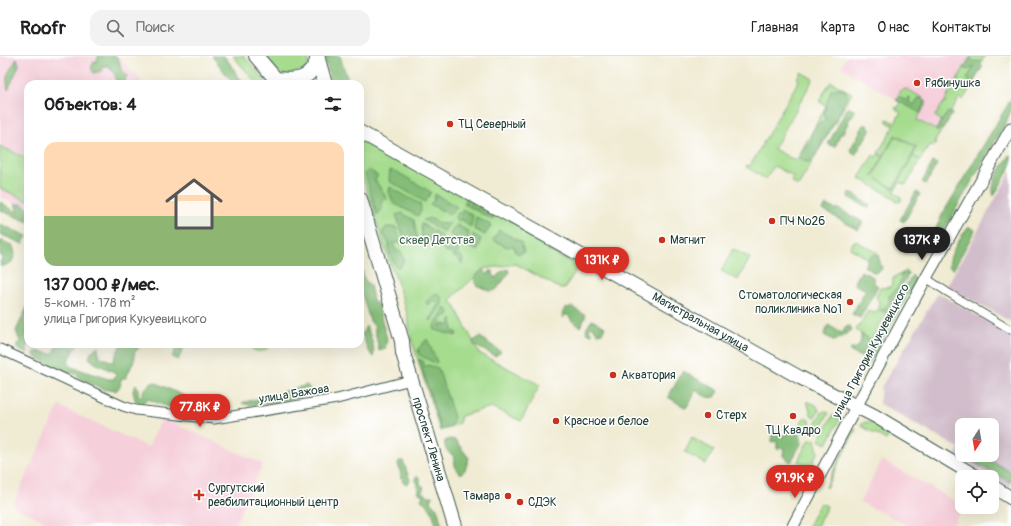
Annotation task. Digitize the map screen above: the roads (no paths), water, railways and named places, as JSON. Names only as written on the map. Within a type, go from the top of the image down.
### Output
[{"type":"main road","points":[[256,56],[276,80]]},
{"type":"main road","points":[[296,80],[308,75],[314,69],[317,57]]},
{"type":"main road","points":[[317,57],[324,80]]},
{"type":"main road","name":"Магистральная улица","points":[[364,134],[799,377],[875,416],[965,470]]},
{"type":"main road","name":"проспект Ленина","points":[[364,213],[402,342],[403,353],[455,526]]},
{"type":"main road","name":"проспект Ленина","points":[[364,243],[396,343],[403,353]]},
{"type":"main road","points":[[999,490],[1011,498]]},
{"type":"street","name":"улица Григория Кукуевицкого","points":[[793,526],[926,278],[1011,128]]},
{"type":"street","points":[[926,278],[1011,330]]},
{"type":"street","name":"улица Бажова","points":[[0,349],[123,406],[136,410],[214,419],[336,399],[411,380]]},
{"type":"place","name":"Рябинушка","points":[[917,83]]},
{"type":"place","name":"ТЦ Северный","points":[[450,124]]},
{"type":"place","name":"ПЧ №26","points":[[772,221]]},
{"type":"place","name":"Магнит","points":[[662,240]]},
{"type":"place","name":"Стоматологическая поликлиника №1","points":[[850,302]]},
{"type":"place","name":"Акватория","points":[[613,375]]},
{"type":"place","name":"Стерх","points":[[708,415]]},
{"type":"place","name":"ТЦ Квадро","points":[[793,416]]},
{"type":"place","name":"Красное и белое","points":[[556,421]]},
{"type":"place","name":"Сургутский реабилитационный центр","points":[[199,495]]},
{"type":"place","name":"Тамара","points":[[508,496]]},
{"type":"place","name":"СДЭК","points":[[520,502]]},
{"type":"park label","name":"сквер Детства","points":[[437,240]]}]
